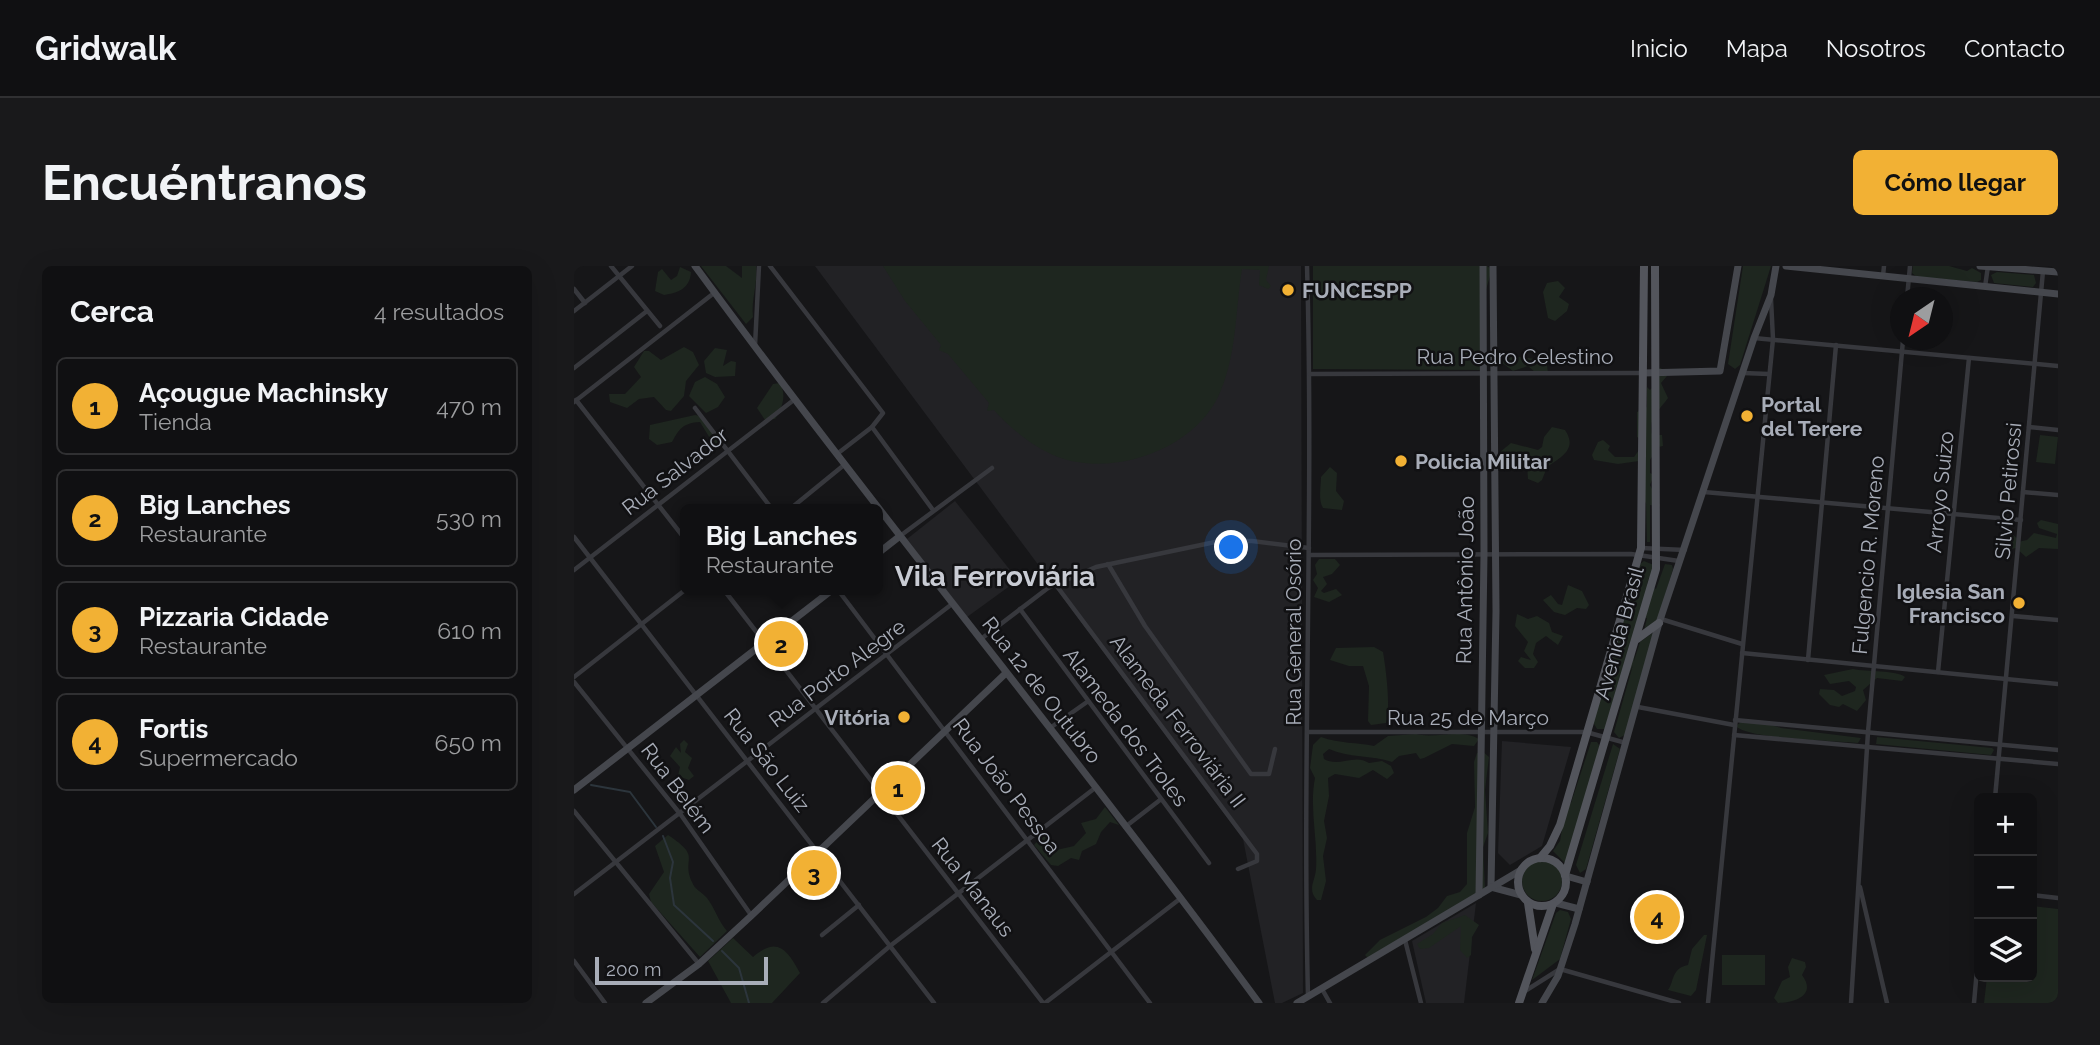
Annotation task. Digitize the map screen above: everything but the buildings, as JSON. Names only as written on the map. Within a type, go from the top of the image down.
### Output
[{"type":"main road","name":"Rua 12 de Outubro","points":[[695,266],[876,504]]},
{"type":"main road","name":"Rua Antônio João","points":[[1483,266],[1487,374],[1495,468],[1495,732],[1491,887]]},
{"type":"main road","name":"Rua Antônio João","points":[[1479,895],[1484,468],[1493,266]]},
{"type":"main road","name":"Avenida Brasil","points":[[1540,858],[1555,838],[1637,553],[1644,266]]},
{"type":"main road","name":"Avenida Brasil","points":[[1566,875],[1656,573],[1655,266]]},
{"type":"main road","name":"Rua Pedro Celestino","points":[[1643,373],[1720,371],[1738,266]]},
{"type":"main road","points":[[1542,1003],[1560,969],[1638,707],[1660,621],[1754,338],[1771,295],[1776,266]]},
{"type":"main road","points":[[1787,266],[2058,294]]},
{"type":"main road","points":[[1980,266],[2058,272]]},
{"type":"main road","points":[[1484,468],[1495,468]]},
{"type":"main road","name":"Rua 12 de Outubro","points":[[883,514],[1181,897],[1259,1003]]},
{"type":"main road","points":[[883,549],[900,536]]},
{"type":"main road","points":[[574,790],[826,595]]},
{"type":"main road","points":[[1482,611],[1496,611]]},
{"type":"main road","points":[[1637,639],[1660,621]]},
{"type":"main road","points":[[646,1003],[699,964],[1006,673]]},
{"type":"main road","points":[[1297,1003],[1521,870],[1529,862],[1540,858],[1556,862],[1566,875],[1587,881]]},
{"type":"main road","points":[[1521,870],[1518,885],[1521,895],[1528,903],[1536,956]]},
{"type":"main road","points":[[1520,1003],[1554,904],[1564,891],[1566,875]]},
{"type":"main road","points":[[1491,887],[1521,895]]},
{"type":"main road","points":[[1528,903],[1542,907],[1554,904],[1579,909]]},
{"type":"street","points":[[611,266],[660,326]]},
{"type":"street","points":[[574,311],[632,266]]},
{"type":"street","points":[[755,347],[760,266]]},
{"type":"street","points":[[770,266],[883,413],[872,427],[837,454]]},
{"type":"street","name":"Rua General Osório","points":[[1307,266],[1310,374],[1306,887],[1308,997]]},
{"type":"street","points":[[1883,277],[1884,266]]},
{"type":"street","points":[[1908,287],[1910,266]]},
{"type":"street","points":[[1985,288],[1987,266]]},
{"type":"street","name":"Silvio Petirossi","points":[[1997,793],[2043,271]]},
{"type":"street","points":[[574,289],[585,303]]},
{"type":"street","points":[[680,532],[575,401],[714,293]]},
{"type":"street","points":[[1708,1003],[1773,340],[1771,295]]},
{"type":"street","points":[[574,368],[648,311]]},
{"type":"street","points":[[1754,338],[2058,366]]},
{"type":"street","points":[[1808,660],[1836,345]]},
{"type":"street","name":"Fulgencio R. Moreno","points":[[1851,1003],[1868,732],[1902,351]]},
{"type":"street","name":"Arroyo Suizo","points":[[1938,672],[1969,358]]},
{"type":"street","name":"Rua Pedro Celestino","points":[[1310,374],[1643,373]]},
{"type":"street","points":[[1743,373],[1769,374]]},
{"type":"street","name":"Rua Salvador","points":[[574,570],[796,398]]},
{"type":"street","points":[[695,408],[768,504]]},
{"type":"street","points":[[872,427],[933,510]]},
{"type":"street","points":[[2029,427],[2058,430]]},
{"type":"street","points":[[796,504],[845,464]]},
{"type":"street","points":[[900,536],[992,467]]},
{"type":"street","points":[[1704,492],[2021,520]]},
{"type":"street","points":[[2024,492],[2058,495]]},
{"type":"street","name":"Rua São Luiz","points":[[574,537],[934,1003]]},
{"type":"street","points":[[980,639],[1056,584],[1081,572],[1108,564],[1220,541],[1252,541],[1309,548]]},
{"type":"street","points":[[1309,555],[1655,554],[1685,550]]},
{"type":"street","points":[[1637,553],[1655,554],[1681,562]]},
{"type":"street","points":[[1108,564],[1145,626],[1251,774],[1269,774],[1275,749]]},
{"type":"street","name":"Alameda Ferroviária II","points":[[1056,584],[1258,854],[1257,861],[1238,869]]},
{"type":"street","points":[[574,677],[680,594]]},
{"type":"street","name":"Rua Manaus","points":[[728,595],[1044,1003]]},
{"type":"street","name":"Rua João Pessoa","points":[[842,595],[1150,1003]]},
{"type":"street","name":"Rua Porto Alegre","points":[[574,894],[681,815],[748,760],[952,604]]},
{"type":"street","name":"Alameda dos Troles","points":[[1020,609],[1209,863]]},
{"type":"street","points":[[2012,616],[2058,620]]},
{"type":"street","points":[[1660,621],[1742,644]]},
{"type":"street","points":[[1742,653],[2058,684]]},
{"type":"street","name":"Rua Belém","points":[[574,682],[681,815],[751,916]]},
{"type":"street","points":[[1049,729],[1087,702]]},
{"type":"street","points":[[1638,707],[1735,723],[1868,732],[2058,750]]},
{"type":"street","name":"Rua 25 de Março","points":[[1308,732],[1586,732],[1626,743]]},
{"type":"street","points":[[1734,735],[2058,764]]},
{"type":"street","points":[[823,1003],[890,946],[1095,788]]},
{"type":"street","points":[[1125,827],[1160,800]]},
{"type":"street","points":[[574,811],[699,964]]},
{"type":"street","points":[[1858,879],[1887,1003]]},
{"type":"street","points":[[2037,896],[2058,898]]},
{"type":"street","points":[[1044,1003],[1181,897]]},
{"type":"street","points":[[822,935],[859,905]]},
{"type":"street","points":[[1405,940],[1421,1003]]},
{"type":"street","points":[[574,961],[605,1003]]},
{"type":"street","points":[[1524,992],[1560,969],[1679,1003]]},
{"type":"street","points":[[1974,1003],[1976,982]]},
{"type":"street","points":[[1322,989],[1329,1003]]},
{"type":"shaded area","points":[[701,266],[726,266],[742,278],[742,266],[756,266],[753,317],[746,324]]},
{"type":"shaded area","points":[[815,266],[1301,266],[1303,993],[1282,1003],[1275,1003],[1243,839]]},
{"type":"shaded area","points":[[883,266],[1269,266],[1266,280],[1271,286],[1268,289],[1259,285],[1260,270],[1242,269],[1234,335],[1224,384],[1205,417],[1188,433],[1148,455],[1102,464],[1058,457],[1040,449],[994,410],[987,411],[989,403],[948,354],[939,350],[941,345],[905,301]]},
{"type":"shaded area","points":[[1313,266],[1487,266],[1492,269],[1486,290],[1482,370],[1313,369]]},
{"type":"shaded area","points":[[1743,266],[1771,266],[1740,365],[1735,369],[1728,364]]},
{"type":"shaded area","points":[[1913,266],[1949,266],[1967,271],[1972,268],[1981,273],[1981,280],[1977,282],[1917,277],[1912,273]]},
{"type":"shaded area","points":[[680,267],[691,272],[686,286],[664,295],[655,291],[658,272],[662,269],[671,280],[677,276]]},
{"type":"shaded area","points":[[1997,272],[2034,275],[2036,283],[2033,287],[1994,283],[1991,275]]},
{"type":"shaded area","points":[[1558,281],[1565,288],[1559,297],[1569,304],[1567,311],[1555,321],[1548,318],[1543,292],[1547,283]]},
{"type":"shaded area","points":[[684,347],[693,352],[699,365],[686,381],[684,396],[671,411],[666,410],[654,397],[639,399],[627,408],[610,402],[609,394],[625,394],[641,377],[634,367],[644,351],[649,351],[661,360]]},
{"type":"shaded area","points":[[715,348],[727,350],[723,366],[731,361],[736,362],[735,376],[715,377],[706,373],[704,361]]},
{"type":"shaded area","points":[[1513,356],[1536,359],[1547,365],[1548,373],[1537,374],[1528,366],[1513,371],[1501,362]]},
{"type":"shaded area","points":[[1656,368],[1661,368],[1667,376],[1661,383],[1668,398],[1655,415],[1651,429],[1652,435],[1662,435],[1663,446],[1658,447],[1650,460],[1650,473],[1654,475],[1650,485],[1660,505],[1650,505],[1650,542],[1647,542],[1646,503],[1643,500],[1646,460],[1618,464],[1594,460],[1592,455],[1598,442],[1603,440],[1610,446],[1608,450],[1615,457],[1634,457],[1639,450],[1646,448],[1646,442],[1637,437],[1637,412],[1647,407],[1647,387],[1650,390],[1654,386]]},
{"type":"shaded area","points":[[705,377],[717,384],[725,397],[718,407],[706,413],[689,396],[695,382]]},
{"type":"shaded area","points":[[780,383],[783,402],[780,411],[775,419],[765,420],[757,408],[773,384]]},
{"type":"shaded area","points":[[700,416],[721,444],[714,445],[700,422],[682,428],[672,442],[657,445],[649,439],[650,425]]},
{"type":"shaded area","points":[[1552,427],[1565,430],[1569,437],[1569,447],[1547,467],[1538,483],[1528,479],[1527,465],[1517,462],[1502,466],[1499,462],[1500,452],[1511,443],[1538,450]]},
{"type":"shaded area","points":[[2040,435],[2058,437],[2055,464],[2036,462]]},
{"type":"shaded area","points":[[1330,467],[1337,473],[1336,491],[1344,501],[1342,510],[1323,508],[1321,505],[1321,477]]},
{"type":"shaded area","points":[[955,501],[1018,580],[967,617],[907,539]]},
{"type":"shaded area","points":[[2041,520],[2058,524],[2058,549],[2039,548],[2026,557],[2016,548],[2011,549],[2013,535],[2017,538],[2016,547],[2018,542],[2027,540],[2034,533],[2056,538],[2057,534],[2039,528],[2037,523]]},
{"type":"shaded area","points":[[1319,559],[1335,559],[1340,565],[1332,574],[1323,577],[1327,584],[1321,591],[1324,593],[1336,589],[1342,595],[1329,602],[1314,597],[1318,588],[1313,580],[1317,574],[1315,565]]},
{"type":"shaded area","points":[[1644,561],[1656,566],[1654,576],[1649,578],[1647,584],[1656,589],[1665,564],[1672,565],[1673,569],[1658,619],[1644,631],[1647,618],[1638,617],[1634,661],[1640,642],[1654,632],[1625,735],[1619,738],[1614,732],[1633,665],[1606,729],[1597,729],[1593,722],[1640,564]]},
{"type":"shaded area","points":[[1568,585],[1582,591],[1589,605],[1586,609],[1577,608],[1565,615],[1554,612],[1543,600],[1551,595],[1562,605]]},
{"type":"shaded area","points":[[1517,614],[1528,619],[1537,616],[1549,623],[1552,632],[1563,636],[1558,645],[1546,636],[1536,643],[1533,654],[1538,662],[1534,668],[1525,668],[1518,661],[1521,657],[1531,660],[1524,651],[1528,642],[1515,626]]},
{"type":"shaded area","points":[[1374,647],[1383,652],[1388,708],[1386,723],[1371,725],[1368,721],[1369,686],[1363,666],[1349,666],[1330,660],[1336,648]]},
{"type":"shaded area","points":[[1853,669],[1895,673],[1905,677],[1902,681],[1877,678],[1863,690],[1866,700],[1857,711],[1843,704],[1839,707],[1830,705],[1819,694],[1820,689],[1834,690],[1842,696],[1855,691],[1856,687],[1849,681],[1830,684],[1824,675]]},
{"type":"shaded area","points":[[1741,722],[1766,723],[1781,728],[1861,738],[1858,743],[1773,737],[1736,726]]},
{"type":"shaded area","points":[[1464,734],[1479,739],[1474,746],[1452,744],[1424,758],[1420,759],[1416,753],[1399,756],[1392,762],[1329,749],[1323,754],[1324,759],[1335,762],[1358,759],[1369,763],[1382,761],[1391,766],[1394,773],[1387,779],[1373,770],[1359,778],[1335,774],[1328,778],[1329,796],[1324,821],[1327,838],[1323,856],[1326,881],[1321,900],[1317,900],[1312,889],[1316,869],[1313,801],[1315,778],[1310,768],[1313,745],[1321,737],[1374,746],[1388,736]]},
{"type":"shaded area","points":[[1877,737],[1994,750],[1991,755],[1876,744]]},
{"type":"shaded area","points":[[684,740],[688,744],[685,752],[692,758],[688,768],[694,776],[689,780],[678,776],[680,767],[670,756],[676,747],[681,753],[680,744]]},
{"type":"shaded area","points":[[1502,741],[1571,747],[1542,846],[1510,865],[1498,853]]},
{"type":"shaded area","points":[[1591,742],[1597,742],[1600,747],[1566,864],[1553,851],[1560,841],[1566,806],[1571,803]]},
{"type":"shaded area","points":[[1613,744],[1620,749],[1586,869],[1580,873],[1576,865]]},
{"type":"shaded area","points":[[1482,751],[1489,757],[1485,790],[1488,833],[1483,847],[1485,889],[1369,959],[1365,955],[1380,940],[1426,917],[1438,908],[1447,896],[1460,892],[1467,884],[1467,833],[1475,807],[1474,762],[1477,753]]},
{"type":"shaded area","points":[[1105,807],[1119,825],[1110,822],[1101,832],[1096,844],[1082,851],[1079,860],[1071,858],[1058,866],[1051,865],[1034,845],[1043,835],[1049,836],[1051,840],[1047,847],[1052,851],[1074,846],[1086,833],[1081,823],[1096,819]]},
{"type":"shaded area","points":[[668,835],[688,853],[689,874],[693,885],[707,898],[727,931],[700,957],[651,902],[649,894],[664,872],[655,846]]},
{"type":"shaded area","points":[[1542,861],[1556,867],[1562,881],[1556,895],[1542,901],[1528,895],[1522,881],[1528,867]]},
{"type":"shaded area","points":[[1476,903],[1464,1003],[1426,1003],[1412,941]]},
{"type":"shaded area","points":[[2037,907],[2058,909],[2058,1003],[1984,1003],[1986,982],[2037,982]]},
{"type":"shaded area","points":[[1560,910],[1568,912],[1571,919],[1560,959],[1532,980],[1556,913]]},
{"type":"shaded area","points":[[1465,915],[1479,925],[1472,937],[1471,955],[1467,958],[1460,950],[1461,926],[1429,948],[1420,949],[1417,944],[1433,934],[1442,923]]},
{"type":"shaded area","points":[[1707,935],[1696,990],[1691,996],[1668,990],[1676,972],[1688,965],[1692,949]]},
{"type":"shaded area","points":[[733,938],[753,957],[769,947],[781,948],[800,973],[772,1003],[731,1003],[708,961]]},
{"type":"shaded area","points":[[1722,955],[1765,955],[1765,985],[1722,985]]},
{"type":"shaded area","points":[[1792,958],[1805,962],[1802,975],[1807,988],[1802,997],[1778,1003],[1774,998],[1782,981],[1790,977],[1788,967]]},
{"type":"waterway","points":[[591,785],[630,792],[656,827]]},
{"type":"waterway","points":[[663,836],[673,862],[670,878],[674,905],[713,941]]},
{"type":"waterway","points":[[722,951],[739,968],[749,1003]]},
{"type":"place","name":"FUNCESPP","points":[[1288,290]]},
{"type":"place","name":"Portal del Terere","points":[[1747,416]]},
{"type":"place","name":"Policia Militar","points":[[1401,461]]},
{"type":"place","name":"Iglesia San Francisco","points":[[2019,603]]},
{"type":"place","name":"Big Lanches","points":[[781,644]]},
{"type":"place","name":"Vitória","points":[[904,717]]},
{"type":"place","name":"Açougue Machinsky","points":[[898,788]]},
{"type":"place","name":"Pizzaria Cidade","points":[[814,873]]},
{"type":"place","name":"Fortis","points":[[1657,917]]},
{"type":"district","name":"Vila Ferroviária","points":[[995,576]]}]
